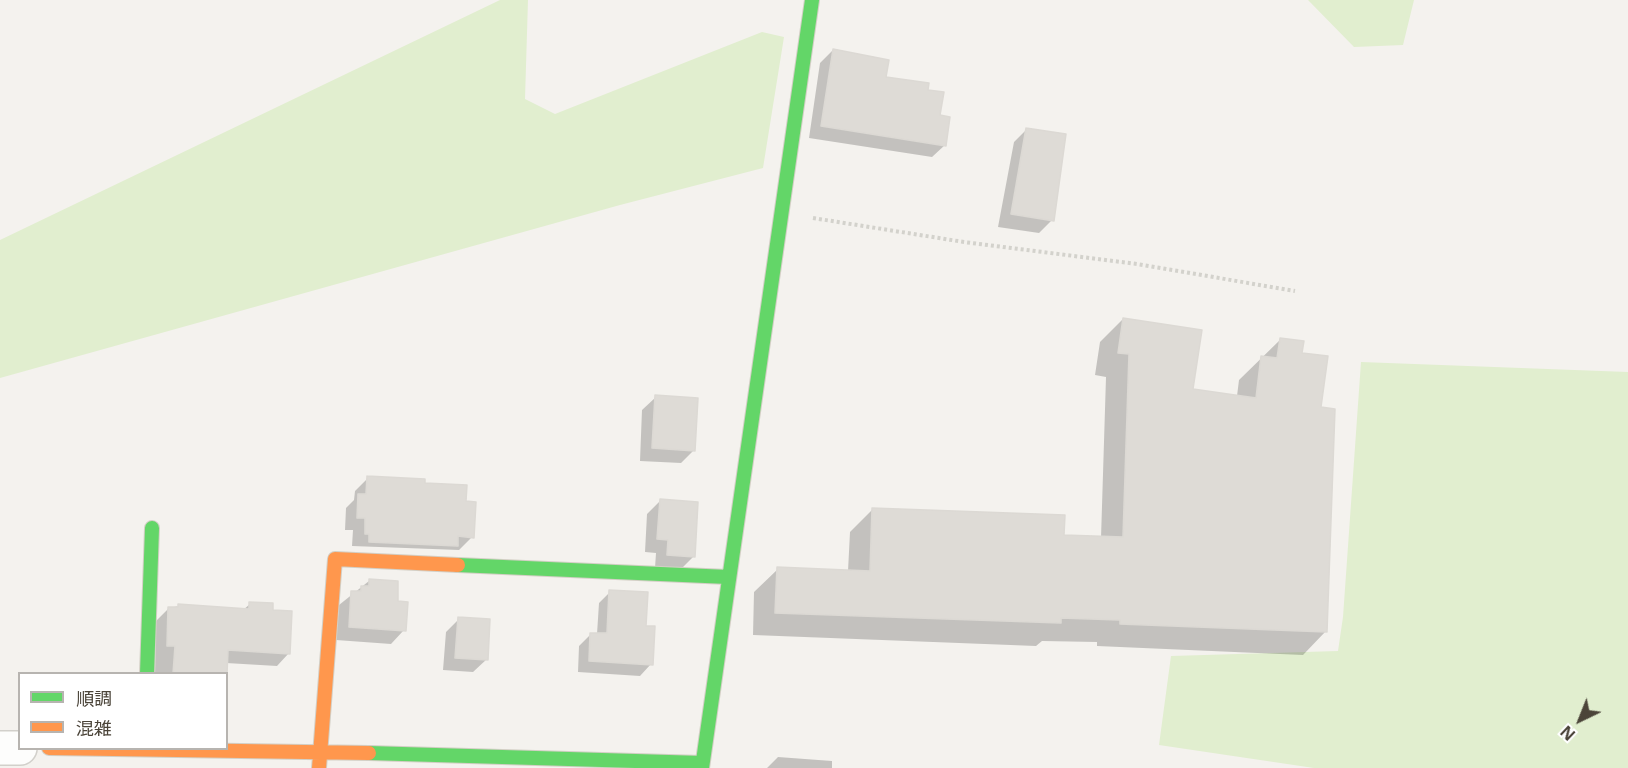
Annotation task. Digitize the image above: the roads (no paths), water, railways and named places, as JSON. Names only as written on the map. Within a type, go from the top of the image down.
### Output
[{"type":"street","points":[[228,750],[320,751],[702,766],[812,0]]},
{"type":"street","points":[[147,672],[152,528]]},
{"type":"street","points":[[319,768],[335,559],[728,577]]},
{"type":"street","points":[[0,748],[18,748]]}]
